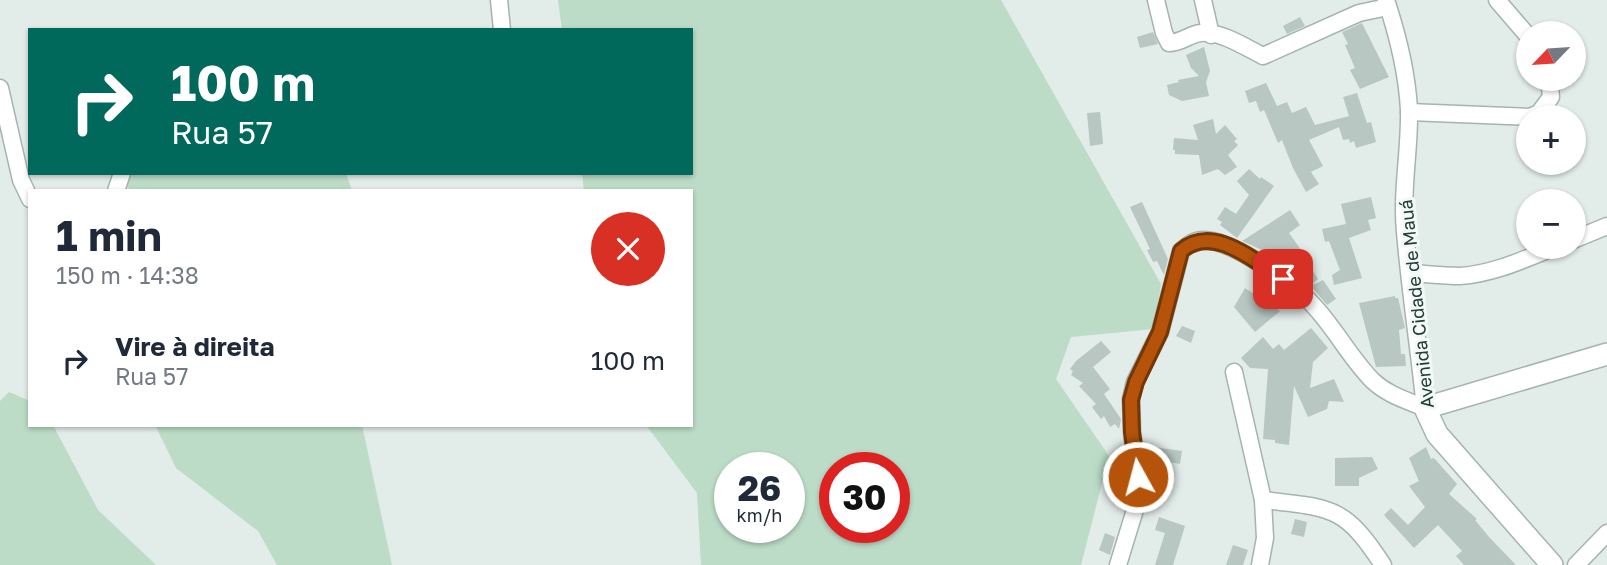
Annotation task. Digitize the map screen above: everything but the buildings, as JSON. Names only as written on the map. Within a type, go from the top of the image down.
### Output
[{"type":"street","points":[[499,0],[502,28]]},
{"type":"street","points":[[1156,0],[1169,43],[1178,43],[1201,33],[1228,39],[1263,56],[1387,3]]},
{"type":"street","points":[[1203,0],[1211,35]]},
{"type":"street","points":[[1497,0],[1516,22]]},
{"type":"street","name":"Avenida Cidade de Mauá","points":[[1387,3],[1402,52],[1409,112],[1404,201],[1424,408],[1437,434],[1552,565]]},
{"type":"street","points":[[0,88],[21,180],[28,195]]},
{"type":"street","points":[[1409,112],[1530,117],[1539,113],[1551,97],[1550,91]]},
{"type":"street","points":[[1586,235],[1607,226]]},
{"type":"street","points":[[1118,565],[1134,513],[1138,477],[1131,400],[1136,382],[1160,332],[1181,251],[1191,242],[1202,239],[1217,241],[1283,279],[1311,303],[1374,382],[1389,394],[1424,408],[1607,354]]},
{"type":"street","points":[[1410,273],[1459,276],[1479,274],[1524,259]]},
{"type":"street","points":[[1234,372],[1263,500],[1265,538],[1259,565]]},
{"type":"street","points":[[1263,500],[1329,510],[1344,517],[1358,529],[1383,565]]},
{"type":"street","points":[[1576,565],[1607,533]]},
{"type":"green space","points":[[558,0],[1001,0],[1161,284],[1154,329],[1071,337],[1056,379],[1109,456],[1081,565],[701,565],[697,493],[648,427],[693,427],[693,189],[584,189],[582,175],[693,175],[693,28],[562,28]]},
{"type":"green space","points":[[122,175],[347,175],[351,189],[129,189]]},
{"type":"green space","points":[[9,392],[28,400],[28,427],[54,427],[98,510],[156,565],[0,565],[0,401]]},
{"type":"green space","points":[[156,427],[362,427],[392,565],[277,565],[258,531],[176,468]]},
{"type":"route","points":[[1138,477],[1131,400],[1136,382],[1160,332],[1181,251],[1191,242],[1202,239],[1217,241],[1283,279]]}]
